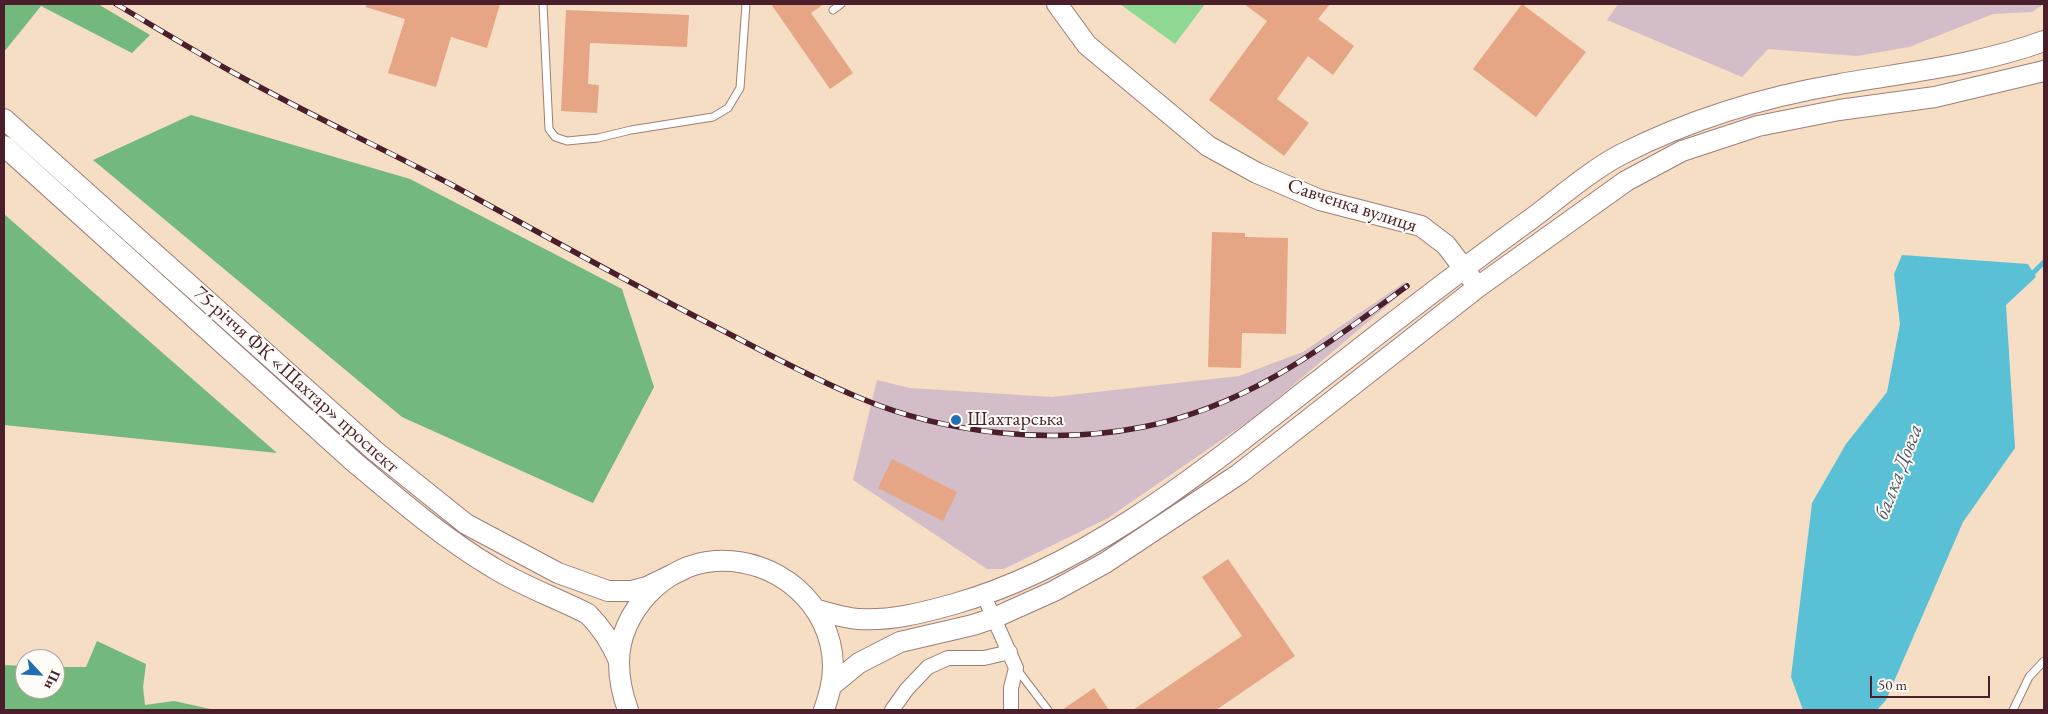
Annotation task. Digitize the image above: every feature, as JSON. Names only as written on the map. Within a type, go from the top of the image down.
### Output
[{"type":"main road","name":"Савченка вулиця","points":[[1057,4],[1087,45],[1208,146],[1257,173],[1320,200],[1421,226],[1446,245],[1478,287]]},
{"type":"main road","points":[[817,610],[854,619],[882,619],[917,615],[984,596],[1089,548],[1225,454],[1463,268],[1617,156],[1677,127],[1732,107],[1839,84],[1931,70],[2020,49],[2044,41]]},
{"type":"main road","points":[[832,685],[860,664],[900,642],[973,625],[994,618],[1054,590],[1104,563],[1239,474],[1478,287],[1626,181],[1682,151],[1758,126],[1839,110],[1935,97],[2036,74]]},
{"type":"main road","name":"75-річчя ФК «Шахтар» проспект","points":[[4,119],[367,444],[466,524],[558,573],[592,587],[608,591],[647,587],[684,569]]},
{"type":"main road","name":"75-річчя ФК «Шахтар» проспект","points":[[4,146],[353,462],[455,544],[494,569],[588,614],[605,633],[619,661]]},
{"type":"main road","points":[[628,710],[621,690],[619,661],[622,641],[628,623],[638,606],[651,590],[684,569],[713,561],[751,564],[772,571],[797,587],[817,610],[826,627],[831,646],[832,685],[824,710]]},
{"type":"street","points":[[984,596],[1016,668],[1011,688],[1011,710]]},
{"type":"street","points":[[892,710],[907,689],[928,667],[948,658],[984,658],[1010,652]]},
{"type":"lane","points":[[543,4],[549,129],[555,137],[567,141],[598,138],[631,130],[713,118],[728,108],[740,88],[746,4]]},
{"type":"lane","points":[[833,10],[841,4]]},
{"type":"lane","points":[[2013,710],[2029,677],[2044,661]]},
{"type":"lane","points":[[1016,668],[1048,710]]},
{"type":"shaded area","points":[[1618,4],[2044,4],[2032,12],[1993,14],[1909,47],[1857,56],[1768,49],[1742,77],[1607,20]]},
{"type":"shaded area","points":[[1405,282],[1409,287],[1259,414],[1108,518],[1004,569],[987,569],[853,480],[877,380],[910,388],[1052,397],[1239,376],[1303,352]]},
{"type":"green space","points":[[4,4],[98,4],[150,35],[132,53],[41,6],[4,52]]},
{"type":"green space","points":[[1120,4],[1205,4],[1175,44]]},
{"type":"green space","points":[[191,115],[410,179],[622,289],[654,387],[593,503],[402,417],[93,160]]},
{"type":"green space","points":[[4,214],[277,453],[4,425]]},
{"type":"green space","points":[[97,641],[146,664],[143,687],[145,705],[174,701],[215,710],[4,710],[4,665],[15,666],[15,699],[65,699],[65,667],[86,667]]},
{"type":"water","points":[[1902,255],[2028,264],[2036,277],[2006,305],[2015,448],[1963,522],[1886,700],[1877,710],[1803,710],[1791,677],[1812,503],[1846,444],[1887,392],[1900,324],[1894,274]]},
{"type":"building","points":[[366,4],[500,4],[487,48],[451,37],[436,87],[388,73],[405,19],[366,7]]},
{"type":"building","points":[[771,4],[824,4],[811,13],[853,73],[830,89]]},
{"type":"building","points":[[1244,4],[1330,4],[1318,19],[1354,46],[1333,75],[1308,56],[1277,99],[1309,123],[1284,156],[1209,100],[1267,21]]},
{"type":"building","points":[[1522,4],[1586,52],[1536,117],[1473,69]]},
{"type":"building","points":[[566,10],[689,15],[687,47],[590,43],[588,84],[599,85],[597,113],[561,111]]},
{"type":"building","points":[[1212,232],[1245,233],[1245,237],[1288,238],[1286,334],[1242,333],[1241,368],[1208,367]]},
{"type":"building","name":"Шахтарська","points":[[892,459],[957,492],[943,521],[878,488]]},
{"type":"building","points":[[1228,559],[1295,656],[1216,710],[1133,710],[1242,636],[1202,577]]},
{"type":"building","points":[[1094,688],[1109,710],[1062,710]]},
{"type":"waterway","name":"балка Довга","points":[[2029,277],[2044,262]]},
{"type":"railway","points":[[116,4],[261,88],[452,185],[646,291],[785,363],[860,398],[927,420],[963,428],[999,433],[1072,435],[1143,427],[1182,417],[1251,389],[1283,372],[1345,331],[1407,286]]},
{"type":"place","name":"Шахтарська","points":[[956,420]]}]
